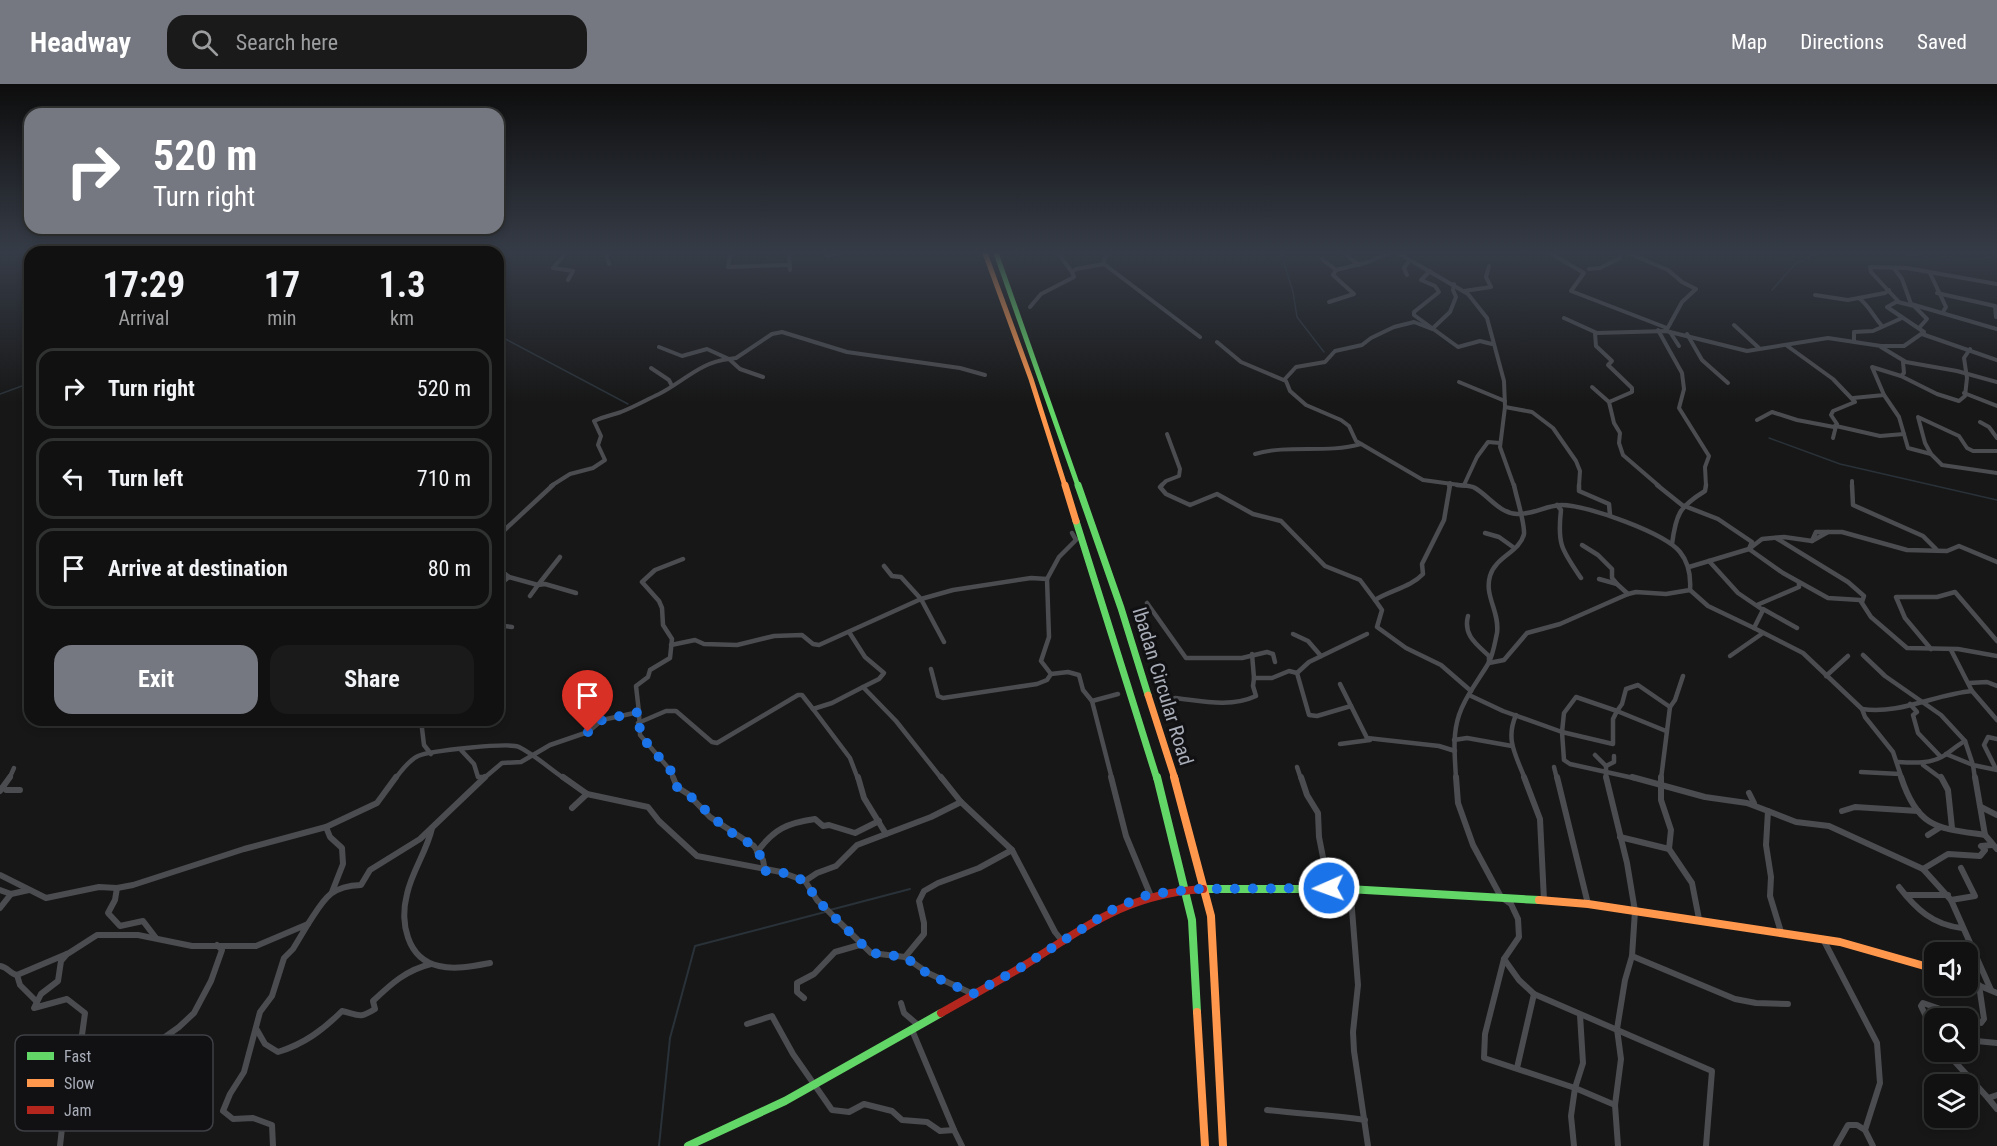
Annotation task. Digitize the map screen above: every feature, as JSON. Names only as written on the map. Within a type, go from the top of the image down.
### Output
[{"type":"main road","name":"Ibadan Circular Road","points":[[1003,303],[1031,379],[1157,777],[1192,920],[1205,1146]]},
{"type":"main road","name":"Ibadan Circular Road","points":[[1013,303],[1121,608],[1176,782],[1211,916],[1223,1146]]},
{"type":"main road","points":[[688,1146],[725,1131],[795,1094],[816,1086],[1063,942],[1115,908],[1150,894],[1198,889],[1329,888],[1588,904],[1822,939],[1883,952],[1924,965]]},
{"type":"street","points":[[1030,307],[1034,303]]},
{"type":"street","points":[[1155,303],[1200,337]]},
{"type":"street","points":[[1426,303],[1414,312],[1414,315],[1458,347],[1480,341],[1492,344]]},
{"type":"street","points":[[1432,329],[1449,312],[1453,303]]},
{"type":"street","points":[[1474,303],[1487,318],[1492,344],[1501,368],[1505,404],[1500,443],[1501,454],[1513,481],[1524,534],[1520,542],[1494,565],[1487,586],[1498,627],[1489,663],[1478,676],[1459,714],[1454,740],[1458,803],[1473,845],[1501,897],[1513,904],[1519,927],[1519,937],[1504,959],[1485,1034],[1484,1058],[1575,1088],[1615,1105]]},
{"type":"street","points":[[1600,303],[1668,330],[1747,351],[1828,338],[1881,346],[1904,346],[1922,334]]},
{"type":"street","points":[[1668,330],[1676,316],[1676,307],[1679,303]]},
{"type":"street","points":[[1864,303],[1883,326]]},
{"type":"street","points":[[1896,303],[1887,307],[1919,328],[1924,332],[1922,334]]},
{"type":"street","points":[[1900,303],[1943,312],[1997,329]]},
{"type":"street","points":[[1912,303],[1927,319],[1919,328]]},
{"type":"street","points":[[1943,312],[1946,307],[1945,303]]},
{"type":"street","points":[[1996,305],[1996,315]]},
{"type":"street","points":[[1564,318],[1573,320],[1595,333],[1668,330]]},
{"type":"street","points":[[1854,341],[1854,333],[1865,333],[1902,318]]},
{"type":"street","points":[[1284,380],[1296,367],[1325,363],[1335,351],[1362,345],[1367,338],[1396,327],[1413,322],[1432,329]]},
{"type":"street","points":[[1734,325],[1759,348]]},
{"type":"street","points":[[1658,330],[1676,358],[1683,379],[1684,393],[1679,408],[1709,456],[1705,467],[1707,482],[1705,491],[1682,505],[1675,521],[1672,544]]},
{"type":"street","points":[[1668,330],[1679,346]]},
{"type":"street","points":[[504,530],[545,492],[570,474],[592,469],[604,460],[597,445],[598,439],[602,436],[594,421],[603,415],[626,410],[672,386],[686,374],[711,362],[743,355],[772,334],[782,332],[841,351],[960,368],[985,375]]},
{"type":"street","points":[[1595,333],[1597,348],[1612,361],[1608,365],[1632,388],[1632,392],[1609,402]]},
{"type":"street","points":[[1687,334],[1702,360],[1718,372],[1728,384]]},
{"type":"street","points":[[1922,334],[1997,360]]},
{"type":"street","points":[[1217,342],[1241,362],[1284,380],[1290,391],[1306,405],[1341,420],[1349,426],[1356,441],[1423,480],[1464,484],[1480,490],[1501,509],[1520,514],[1557,505],[1571,505],[1610,515],[1672,544],[1678,549],[1689,567],[1691,595],[1699,602],[1803,653],[1862,709],[1865,717],[1898,762],[1900,774],[1918,812],[1926,821],[1939,828],[1952,828],[1985,835]]},
{"type":"street","points":[[1785,345],[1853,398],[1884,395]]},
{"type":"street","points":[[1881,346],[1902,362],[1997,382]]},
{"type":"street","points":[[659,347],[682,356],[707,349],[729,359],[740,369],[763,377]]},
{"type":"street","points":[[1931,454],[1908,448],[1899,417],[1884,395],[1872,367],[1901,376],[1937,394],[1959,401],[1965,396],[1967,385],[1964,358],[1970,349]]},
{"type":"street","points":[[1901,376],[1904,373],[1902,362]]},
{"type":"street","points":[[651,368],[669,380],[672,386]]},
{"type":"street","points":[[1459,382],[1505,404],[1533,412],[1550,424],[1568,446],[1577,462],[1580,471],[1579,491],[1609,504],[1610,515]]},
{"type":"street","points":[[1592,387],[1609,402],[1614,423],[1620,433],[1619,443],[1623,456],[1682,505],[1710,515],[1752,542],[1749,549]]},
{"type":"street","points":[[1964,393],[1997,406]]},
{"type":"street","points":[[1833,438],[1837,422],[1832,415],[1833,411],[1855,402],[1853,398]]},
{"type":"street","points":[[1757,420],[1772,412],[1797,420],[1880,436],[1904,434]]},
{"type":"street","points":[[1997,451],[1973,451],[1967,448],[1959,436],[1918,417],[1925,443],[1931,454],[1942,465],[1997,473]]},
{"type":"street","points":[[1980,422],[1989,427],[1997,438]]},
{"type":"street","points":[[1167,434],[1180,469],[1179,476],[1166,481],[1160,487],[1166,494],[1190,505],[1217,494],[1253,514],[1281,521],[1325,566],[1360,580],[1382,610],[1377,627],[1379,631],[1406,648],[1441,665],[1470,693],[1516,715],[1562,732],[1613,744],[1613,719],[1622,704],[1626,689],[1638,685],[1670,707]]},
{"type":"street","points":[[1464,484],[1472,464],[1488,442],[1500,443]]},
{"type":"street","points":[[1255,454],[1269,450],[1343,449],[1361,444]]},
{"type":"street","points":[[1852,481],[1853,505],[1923,537],[1936,549]]},
{"type":"street","points":[[1375,600],[1391,590],[1415,583],[1423,574],[1422,564],[1444,520],[1450,483]]},
{"type":"street","points":[[1557,505],[1561,510],[1558,534],[1563,552],[1581,578]]},
{"type":"street","points":[[1689,567],[1749,549],[1762,539],[1773,537],[1812,541],[1816,532],[1855,535],[1907,550],[1947,551],[1959,546],[1994,561],[1997,554]]},
{"type":"street","points":[[1051,674],[1041,661],[1048,637],[1047,579],[1059,557],[1076,540],[1072,533]]},
{"type":"street","points":[[1485,533],[1499,537],[1513,547]]},
{"type":"street","points":[[1773,537],[1848,582],[1863,596],[1862,602]]},
{"type":"street","points":[[1582,545],[1593,550],[1609,565],[1612,569],[1612,578],[1628,594]]},
{"type":"street","points":[[1749,549],[1828,598],[1851,598],[1862,602],[1872,617],[1902,645],[1911,650],[1958,650],[1997,656]]},
{"type":"street","points":[[530,596],[560,557]]},
{"type":"street","points":[[683,559],[661,567],[642,582],[659,601],[663,625],[672,639],[670,658],[650,670],[648,677],[636,686],[640,735],[671,771],[677,787],[688,794],[710,817],[754,846],[763,860],[765,871]]},
{"type":"street","points":[[1709,561],[1738,593],[1797,628]]},
{"type":"street","points":[[884,566],[892,576],[901,577],[921,599],[944,642]]},
{"type":"street","points":[[504,573],[509,577],[538,585],[557,586],[576,593]]},
{"type":"street","points":[[504,581],[509,577]]},
{"type":"street","points":[[671,645],[695,640],[704,644],[737,645],[774,636],[802,634],[813,644],[819,645],[950,588],[1005,583],[1022,578],[1047,579]]},
{"type":"street","points":[[1599,579],[1617,584]]},
{"type":"street","points":[[1759,606],[1799,586],[1799,582]]},
{"type":"street","points":[[1489,663],[1504,660],[1527,633],[1560,624],[1628,594],[1636,592],[1666,594],[1690,590]]},
{"type":"street","points":[[1931,649],[1911,625],[1897,604],[1896,597],[1937,597],[1955,592],[1997,641]]},
{"type":"street","points":[[1147,603],[1186,658],[1242,658],[1268,652],[1273,654],[1275,662]]},
{"type":"street","points":[[1754,628],[1763,612],[1759,606]]},
{"type":"street","points":[[1468,616],[1465,627],[1467,635],[1489,656],[1489,663]]},
{"type":"street","points":[[504,626],[512,627]]},
{"type":"street","points":[[813,709],[832,703],[879,679],[884,673],[865,657],[849,632]]},
{"type":"street","points":[[1730,656],[1763,633]]},
{"type":"street","points":[[1293,634],[1308,641],[1321,656]]},
{"type":"street","points":[[1297,673],[1302,666],[1367,634]]},
{"type":"street","points":[[1951,650],[1972,691],[1997,720]]},
{"type":"street","points":[[1174,698],[1232,702],[1249,700],[1257,696],[1253,686],[1252,654]]},
{"type":"street","points":[[1863,655],[1874,668],[1922,700],[1952,724],[1965,741],[1971,752],[1985,835],[1995,847]]},
{"type":"street","points":[[1826,676],[1839,667],[1848,656]]},
{"type":"street","points":[[931,669],[938,696],[943,698],[1037,684],[1047,680],[1051,674],[1068,672],[1079,675],[1083,690],[1092,701],[1126,836],[1150,894]]},
{"type":"street","points":[[1254,678],[1272,678],[1289,671],[1297,673]]},
{"type":"street","points":[[1297,673],[1309,716],[1317,716],[1352,706]]},
{"type":"street","points":[[1683,676],[1678,694],[1670,707],[1660,786],[1661,800],[1671,830],[1669,849],[1673,861],[1686,873],[1696,888],[1699,919]]},
{"type":"street","points":[[1969,683],[1987,682],[1997,686]]},
{"type":"street","points":[[1340,684],[1364,735],[1372,740]]},
{"type":"street","points":[[863,687],[896,721],[962,802],[1012,850],[1063,942]]},
{"type":"street","points":[[1862,709],[1878,710],[1972,691]]},
{"type":"street","points":[[1092,701],[1118,694]]},
{"type":"street","points":[[638,723],[666,711],[676,711],[712,742],[717,743],[798,695],[802,695],[823,726],[851,759],[869,810],[879,821],[886,834]]},
{"type":"street","points":[[1666,730],[1575,697],[1566,707],[1562,723],[1564,760],[1570,764],[1606,769],[1660,786],[1706,797],[1756,805],[1796,822],[1829,826],[1923,869],[1950,898],[1980,969],[1994,992]]},
{"type":"street","points":[[1910,704],[1917,712],[1912,719],[1917,733],[1943,755],[1996,770]]},
{"type":"street","points":[[273,1146],[272,1125],[263,1119],[249,1117],[233,1119],[223,1111],[230,1094],[244,1072],[260,1012],[272,996],[284,958],[293,949],[317,911],[320,902],[347,884],[361,885],[370,870],[420,839],[502,763],[521,762],[550,745],[588,732],[602,720],[639,712]]},
{"type":"street","points":[[1516,715],[1510,728],[1512,746],[1540,819],[1544,900]]},
{"type":"street","points":[[422,726],[424,745],[431,754]]},
{"type":"street","points":[[1996,770],[1984,745],[1988,737],[1997,739]]},
{"type":"street","points":[[1454,740],[1467,738],[1512,746]]},
{"type":"street","points":[[1340,744],[1372,740],[1410,742],[1455,751]]},
{"type":"street","points":[[1898,762],[1935,761],[1954,746],[1965,741]]},
{"type":"street","points":[[0,875],[46,898],[55,898],[99,887],[117,888],[149,881],[244,849],[326,827],[377,803],[402,769],[417,756],[485,748],[498,744],[517,746],[588,794],[648,807],[658,821],[698,856],[765,871],[781,872],[805,881],[817,900],[871,953],[905,957],[928,974],[973,994]]},
{"type":"street","points":[[460,750],[474,764],[478,777],[485,777]]},
{"type":"street","points":[[1595,754],[1606,769],[1635,911],[1632,956],[1625,980],[1617,1029],[1620,1059],[1615,1105],[1618,1146]]},
{"type":"street","points":[[1606,769],[1614,762],[1614,756]]},
{"type":"street","points":[[1920,763],[1933,769],[1947,783],[1952,828]]},
{"type":"street","points":[[1298,767],[1307,795],[1318,813],[1319,837],[1329,888]]},
{"type":"street","points":[[1554,767],[1576,869],[1588,904]]},
{"type":"street","points":[[14,768],[10,778],[1,789],[20,790]]},
{"type":"street","points":[[1861,772],[1900,774]]},
{"type":"street","points":[[572,808],[588,794]]},
{"type":"street","points":[[1749,794],[1756,805]]},
{"type":"street","points":[[805,881],[817,873],[836,866],[857,845],[932,817],[962,802]]},
{"type":"street","points":[[1842,811],[1855,807],[1918,812]]},
{"type":"street","points":[[1981,807],[1997,815]]},
{"type":"street","points":[[1768,811],[1766,845],[1771,878],[1770,896],[1782,932]]},
{"type":"street","points":[[757,852],[768,837],[791,822],[815,819],[823,826],[829,825],[847,833],[855,833],[879,821]]},
{"type":"street","points":[[430,964],[417,952],[403,927],[410,883],[424,855],[433,826]]},
{"type":"street","points":[[326,827],[330,837],[342,848],[343,864],[332,892]]},
{"type":"street","points":[[1928,835],[1939,828]]},
{"type":"street","points":[[1620,837],[1669,849]]},
{"type":"street","points":[[1923,869],[1948,854],[1980,856],[1985,850],[1982,846],[1995,847]]},
{"type":"street","points":[[905,957],[921,940],[925,930],[925,922],[919,906],[924,890],[979,868],[1012,850]]},
{"type":"street","points":[[1905,896],[1950,898],[1975,896],[1973,888],[1960,868]]},
{"type":"street","points":[[1899,887],[1927,918],[1952,928],[1962,928]]},
{"type":"street","points":[[117,888],[115,900],[108,913],[113,921],[120,926],[143,921],[156,938]]},
{"type":"street","points":[[1348,889],[1351,897],[1358,985],[1353,1032],[1354,1052],[1368,1146]]},
{"type":"street","points":[[0,890],[11,894],[29,890]]},
{"type":"street","points":[[0,908],[11,894]]},
{"type":"street","points":[[0,966],[6,967],[12,974],[17,975],[69,953],[97,936],[138,935],[192,946],[256,946],[308,924]]},
{"type":"street","points":[[1822,939],[1877,1043],[1880,1083],[1865,1130]]},
{"type":"street","points":[[804,998],[797,992],[797,983],[814,974],[835,952],[863,944]]},
{"type":"street","points":[[168,1035],[194,1012],[212,981],[222,950],[217,945]]},
{"type":"street","points":[[69,953],[61,962],[58,981],[41,994],[34,1008],[67,999],[85,1013],[82,1035]]},
{"type":"street","points":[[1632,956],[1735,999],[1756,1003],[1788,1004]]},
{"type":"street","points":[[1504,959],[1519,980],[1534,994],[1712,1071],[1706,1146]]},
{"type":"street","points":[[257,1029],[265,1044],[278,1052],[295,1048],[324,1030],[342,1011],[355,1018],[363,1017],[375,1010],[373,1000],[411,968],[430,964],[446,966],[490,963]]},
{"type":"street","points":[[17,975],[20,985],[37,1002]]},
{"type":"street","points":[[1979,985],[1994,992]]},
{"type":"street","points":[[1978,1022],[1981,1023],[1984,1019],[1979,985]]},
{"type":"street","points":[[1517,1068],[1534,994]]},
{"type":"street","points":[[901,1003],[904,1013],[915,1027],[962,1146]]},
{"type":"street","points":[[1924,1012],[1921,1006],[1923,1003],[1937,1008]]},
{"type":"street","points":[[1574,1146],[1571,1116],[1575,1088],[1583,1063],[1580,1015]]},
{"type":"street","points":[[747,1024],[772,1016],[779,1024],[788,1045],[816,1086],[825,1095],[832,1110],[855,1111],[864,1104],[892,1111],[902,1120],[927,1122],[940,1131],[954,1130]]},
{"type":"street","points":[[1978,1041],[1997,1043]]},
{"type":"street","points":[[1955,1062],[1997,1108]]},
{"type":"street","points":[[1988,1098],[1997,1095]]},
{"type":"street","points":[[1267,1110],[1312,1115],[1323,1113],[1365,1120]]},
{"type":"street","points":[[1836,1146],[1848,1125],[1857,1125],[1865,1130],[1873,1146]]},
{"type":"street","points":[[60,1146],[62,1131]]},
{"type":"waterway","points":[[1295,303],[1297,317],[1324,352]]},
{"type":"waterway","points":[[504,338],[628,404]]},
{"type":"waterway","points":[[0,394],[24,385]]},
{"type":"waterway","points":[[1769,438],[1840,464],[1997,500]]},
{"type":"waterway","points":[[830,910],[910,889]]},
{"type":"waterway","points":[[659,1146],[670,1038],[695,946],[825,912]]},
{"type":"traffic: fast","points":[[1013,303],[1121,608],[1148,695]]},
{"type":"traffic: fast","points":[[1076,521],[1154,766],[1192,920],[1197,1012]]},
{"type":"traffic: fast","points":[[1203,889],[1348,889],[1539,900]]},
{"type":"traffic: fast","points":[[688,1146],[785,1101],[941,1013]]},
{"type":"traffic: slow","points":[[1003,303],[1031,379],[1076,521]]},
{"type":"traffic: slow","points":[[1148,695],[1176,782],[1211,916],[1223,1146]]},
{"type":"traffic: slow","points":[[1539,900],[1588,904],[1840,942],[1924,966]]},
{"type":"traffic: slow","points":[[1197,1012],[1205,1146]]},
{"type":"traffic: jam","points":[[941,1013],[1015,971],[1088,924],[1130,903],[1177,891],[1203,889]]},
{"type":"route","points":[[588,732],[602,720],[639,712],[640,735],[671,771],[677,787],[697,802],[710,817],[754,846],[763,860],[765,871],[781,872],[805,881],[817,900],[871,953],[905,957],[928,974],[973,994],[1063,942],[1115,908],[1150,894],[1198,889],[1329,888]]}]
